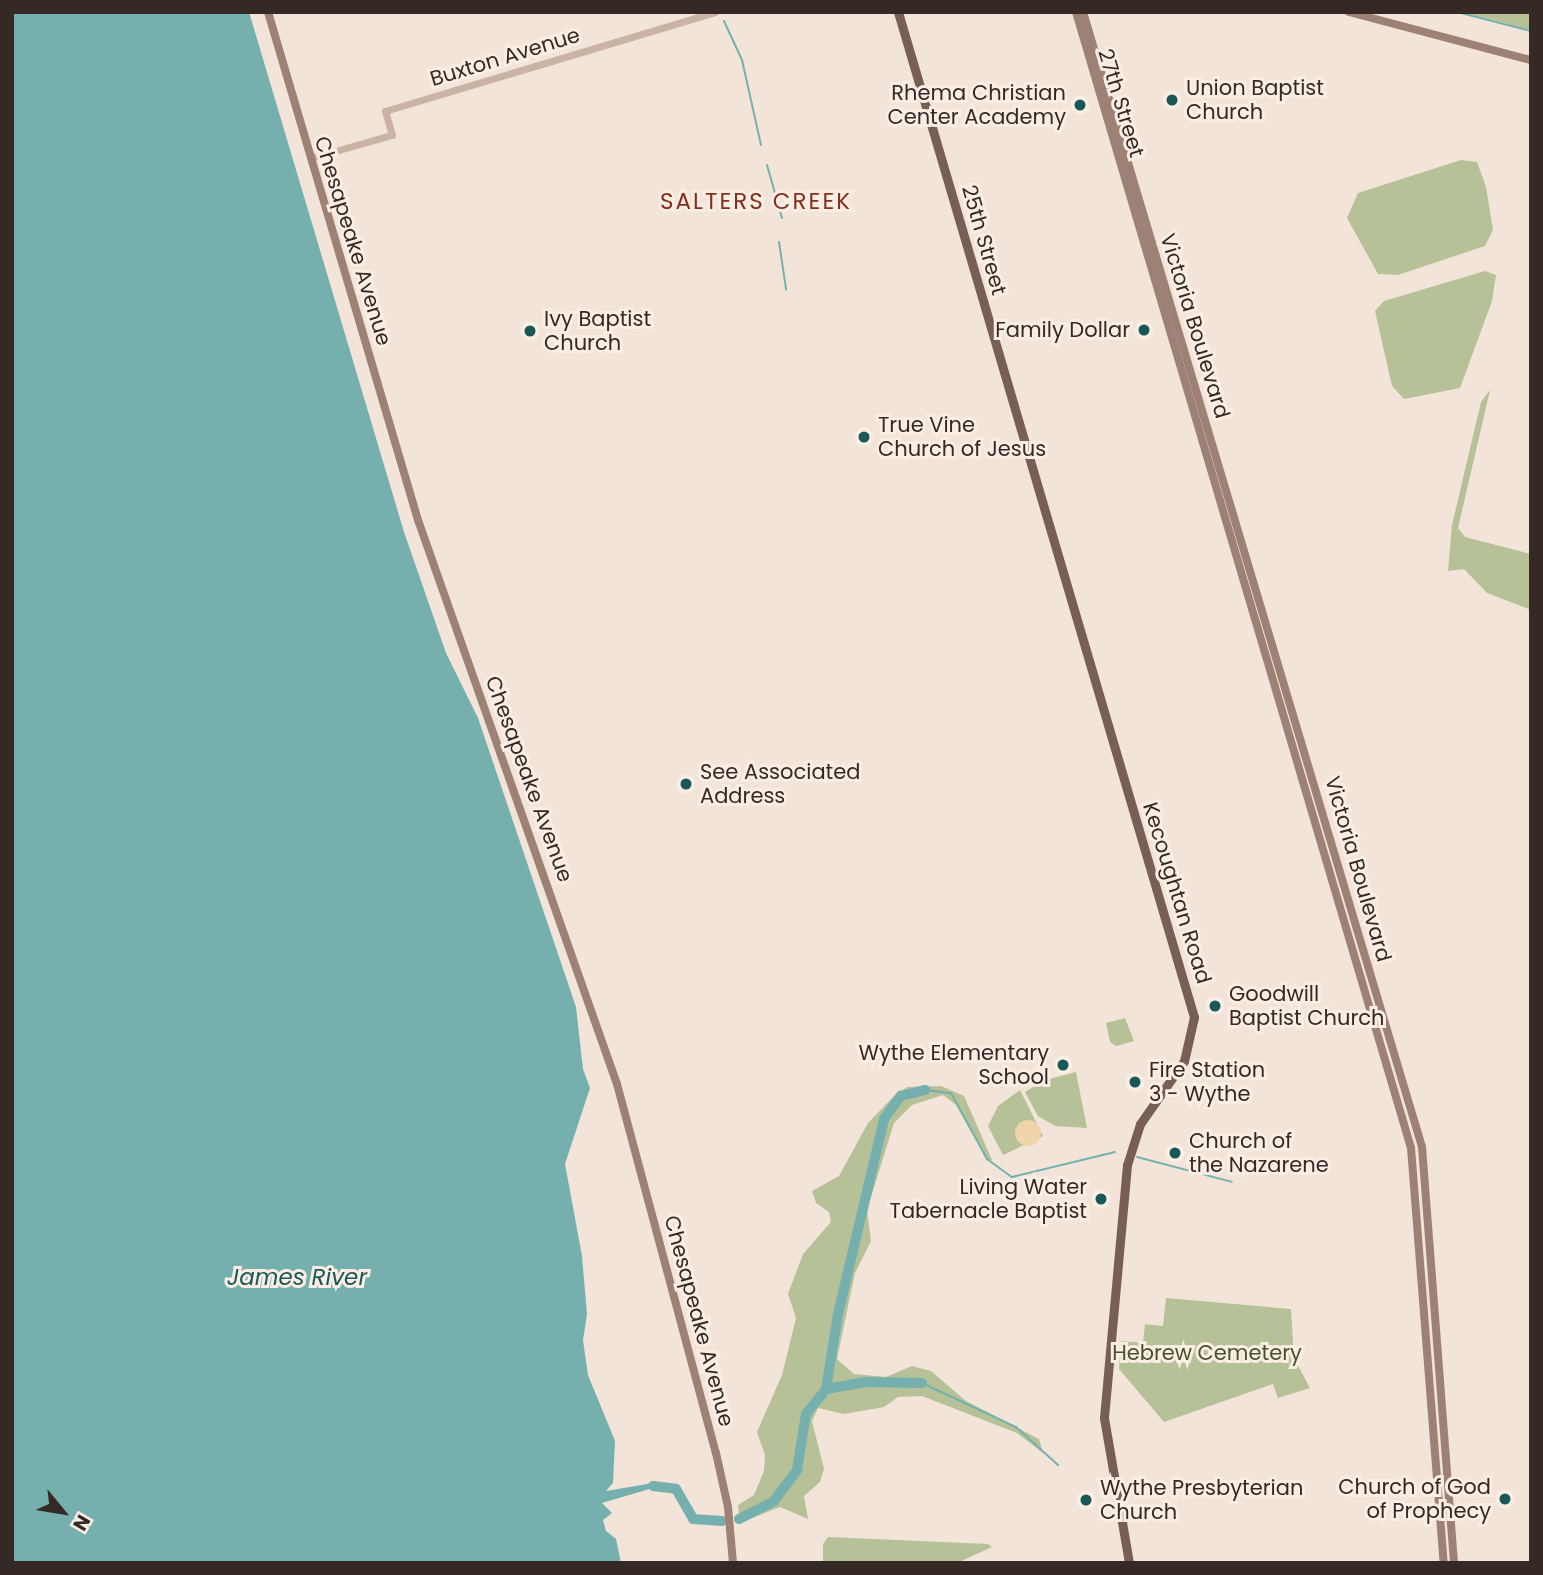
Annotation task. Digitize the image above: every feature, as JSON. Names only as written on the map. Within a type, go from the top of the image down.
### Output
[{"type":"main road","name":"Chesapeake Avenue","points":[[268,12],[422,531],[617,1084],[716,1453],[728,1507],[733,1563]]},
{"type":"main road","name":"25th Street","points":[[898,12],[1036,478]]},
{"type":"main road","name":"27th Street","points":[[1076,12],[1136,202]]},
{"type":"main road","name":"27th Street","points":[[1083,12],[1136,202]]},
{"type":"main road","points":[[1349,12],[1531,60]]},
{"type":"main road","name":"Victoria Boulevard","points":[[1136,202],[1411,1148],[1444,1563]]},
{"type":"main road","name":"Victoria Boulevard","points":[[1136,202],[1422,1147],[1454,1563]]},
{"type":"main road","name":"Kecoughtan Road","points":[[1036,478],[1194,1017],[1184,1061],[1140,1124],[1127,1165],[1104,1418],[1129,1563]]},
{"type":"street","name":"Buxton Avenue","points":[[311,158],[392,135],[385,111],[716,12]]},
{"type":"green space","points":[[1457,12],[1531,12],[1531,31],[1489,19]]},
{"type":"green space","points":[[1461,160],[1477,162],[1486,187],[1493,230],[1485,246],[1398,275],[1378,274],[1347,218],[1358,193]]},
{"type":"green space","points":[[1485,271],[1496,275],[1492,301],[1460,388],[1404,399],[1392,386],[1375,311],[1384,301]]},
{"type":"green space","points":[[1490,390],[1458,528],[1465,537],[1531,554],[1531,610],[1487,593],[1464,569],[1448,571],[1452,525],[1481,402]]},
{"type":"green space","points":[[1125,1018],[1134,1041],[1116,1046],[1110,1042],[1106,1023]]},
{"type":"green space","points":[[1076,1072],[1087,1128],[1055,1126],[1038,1116],[1025,1092],[1045,1080]]},
{"type":"green space","points":[[941,1086],[964,1096],[992,1160],[988,1161],[956,1105],[943,1095],[912,1105],[894,1123],[867,1210],[871,1241],[855,1273],[837,1359],[854,1374],[886,1377],[912,1366],[931,1371],[966,1401],[1039,1439],[1043,1453],[1017,1433],[922,1396],[898,1397],[884,1407],[844,1414],[818,1408],[812,1421],[824,1469],[820,1482],[804,1496],[808,1519],[780,1507],[740,1523],[738,1505],[754,1495],[764,1471],[765,1455],[757,1432],[782,1375],[796,1318],[788,1294],[803,1254],[831,1222],[829,1212],[816,1203],[812,1191],[839,1176],[868,1123],[893,1097],[907,1087]]},
{"type":"green space","points":[[1020,1090],[1043,1136],[1003,1155],[988,1126],[998,1106]]},
{"type":"green space","name":"Hebrew Cemetery","points":[[1166,1298],[1291,1309],[1294,1358],[1310,1388],[1278,1398],[1273,1384],[1164,1422],[1119,1369],[1121,1341],[1143,1343],[1145,1324],[1163,1326]]},
{"type":"green space","points":[[828,1537],[988,1544],[992,1547],[957,1563],[823,1563],[823,1544]]},
{"type":"sand","points":[[1028,1120],[1037,1124],[1041,1133],[1037,1142],[1028,1146],[1019,1142],[1015,1133],[1019,1124]]},
{"type":"water","name":"James River","points":[[12,12],[249,12],[404,532],[446,653],[478,718],[576,1007],[583,1069],[590,1088],[565,1164],[582,1256],[587,1314],[583,1340],[588,1375],[615,1441],[613,1483],[606,1491],[653,1483],[653,1488],[602,1503],[612,1513],[603,1520],[606,1531],[616,1539],[621,1563],[12,1563]]},
{"type":"waterway","name":"SALTERS CREEK","points":[[1457,12],[1531,31]]},
{"type":"waterway","points":[[724,21],[742,60],[761,145]]},
{"type":"waterway","points":[[767,165],[782,218]]},
{"type":"waterway","points":[[779,242],[786,289]]},
{"type":"waterway","points":[[925,1090],[951,1093],[987,1159],[1012,1177],[1115,1152]]},
{"type":"waterway","points":[[739,1519],[774,1501],[797,1470],[806,1414],[826,1389],[838,1314],[884,1119],[901,1096],[925,1090]]},
{"type":"waterway","points":[[1137,1157],[1232,1182]]},
{"type":"waterway","points":[[826,1389],[866,1382],[922,1383]]},
{"type":"waterway","points":[[922,1383],[1016,1427],[1058,1465]]},
{"type":"waterway","points":[[653,1486],[676,1489],[693,1519],[722,1521]]},
{"type":"place","name":"Union Baptist Church","points":[[1172,100]]},
{"type":"place","name":"Rhema Christian Center Academy","points":[[1080,105]]},
{"type":"place","name":"Family Dollar","points":[[1144,330]]},
{"type":"place","name":"Ivy Baptist Church","points":[[530,331]]},
{"type":"place","name":"True Vine Church of Jesus","points":[[864,437]]},
{"type":"place","name":"See Associated Address","points":[[686,784]]},
{"type":"place","name":"Goodwill Baptist Church","points":[[1215,1006]]},
{"type":"place","name":"Wythe Elementary School","points":[[1063,1065]]},
{"type":"place","name":"Fire Station 3 - Wythe","points":[[1135,1082]]},
{"type":"place","name":"Church of the Nazarene","points":[[1175,1153]]},
{"type":"place","name":"Living Water Tabernacle Baptist","points":[[1101,1199]]},
{"type":"place","name":"Church of God of Prophecy","points":[[1505,1499]]},
{"type":"place","name":"Wythe Presbyterian Church","points":[[1086,1500]]},
{"type":"district","name":"SALTERS CREEK","points":[[756,201]]}]
